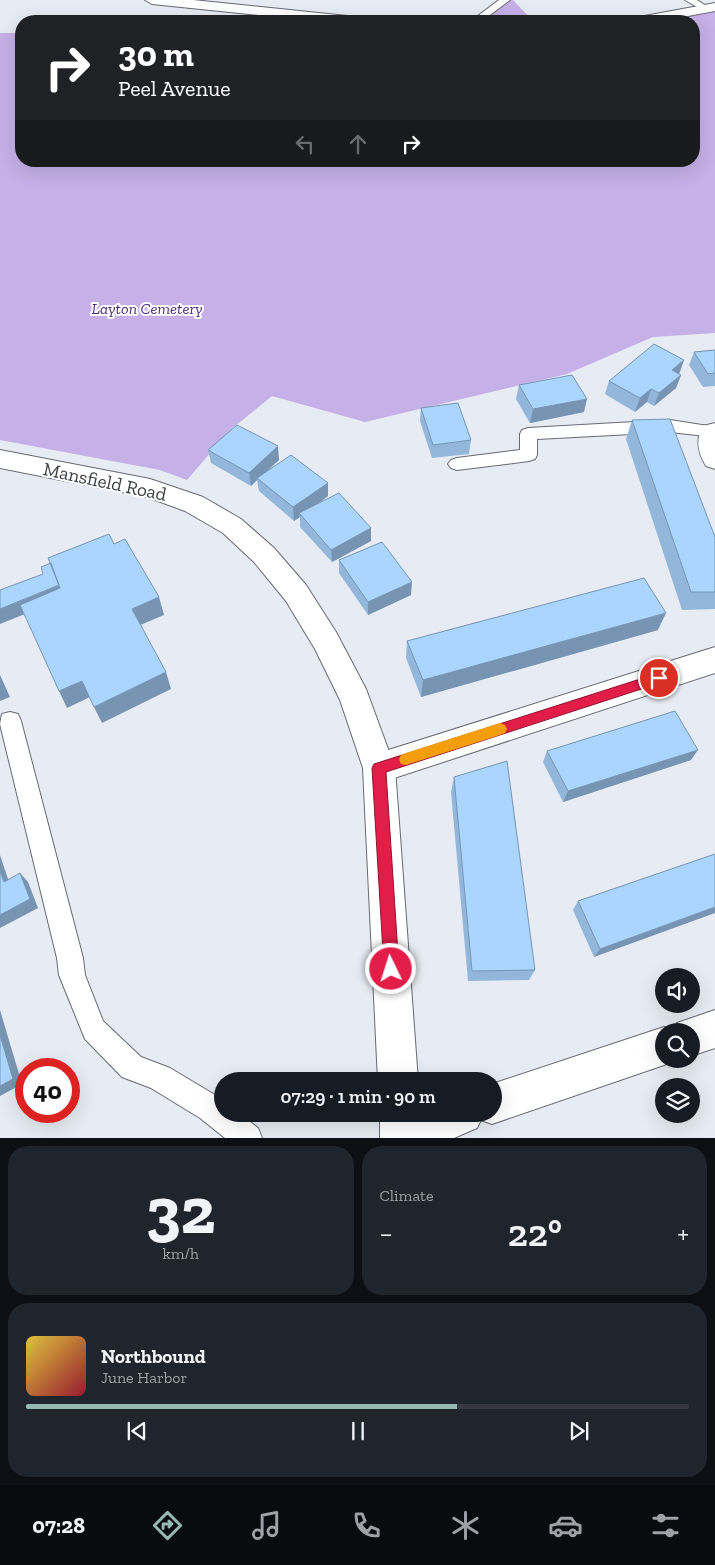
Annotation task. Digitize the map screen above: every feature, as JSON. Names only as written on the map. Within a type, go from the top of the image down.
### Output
[{"type":"street","points":[[152,0],[286,15]]},
{"type":"street","points":[[296,15],[316,0]]},
{"type":"street","points":[[672,15],[711,8]]},
{"type":"street","name":"Mansfield Road","points":[[0,459],[150,488],[194,504],[232,526],[264,555],[296,593],[326,641],[355,699],[379,768],[397,1072]]},
{"type":"street","points":[[379,768],[715,660]]},
{"type":"street","points":[[700,1034],[715,1029]]},
{"type":"street","points":[[502,1101],[655,1049]]},
{"type":"street","points":[[401,1129],[430,1122]]},
{"type":"lane","points":[[484,15],[505,0]]},
{"type":"lane","points":[[690,0],[711,8]]},
{"type":"lane","points":[[457,464],[529,456],[528,434],[670,426],[713,443]]},
{"type":"lane","points":[[10,720],[70,958],[72,975],[94,1030],[132,1067],[160,1078],[210,1108],[248,1138]]},
{"type":"green space","points":[[505,0],[513,0],[527,15],[484,15]]},
{"type":"green space","name":"Layton Cemetery","points":[[715,11],[715,333],[653,337],[567,374],[365,422],[272,396],[229,431],[187,480],[160,470],[0,440],[0,33],[15,33],[15,167],[700,167],[700,15],[695,15]]},
{"type":"building","points":[[654,344],[684,360],[672,370],[681,375],[659,393],[651,389],[640,398],[609,381]]},
{"type":"building","points":[[715,350],[715,373],[708,374],[694,352]]},
{"type":"building","points":[[572,375],[587,399],[533,409],[519,385]]},
{"type":"building","points":[[458,403],[471,440],[433,445],[421,408]]},
{"type":"building","points":[[670,419],[715,537],[715,592],[691,592],[632,420]]},
{"type":"building","points":[[237,425],[278,446],[249,473],[208,450]]},
{"type":"building","points":[[291,455],[328,483],[293,507],[257,478]]},
{"type":"building","points":[[339,493],[371,528],[331,550],[299,513]]},
{"type":"building","points":[[109,534],[114,544],[125,539],[159,597],[132,609],[166,672],[94,707],[82,681],[59,691],[20,605],[60,588],[48,558]]},
{"type":"building","points":[[382,542],[412,582],[368,602],[339,560]]},
{"type":"building","points":[[51,563],[59,585],[0,609],[0,590],[43,574],[41,567]]},
{"type":"building","points":[[644,578],[666,613],[423,680],[407,641]]},
{"type":"building","points":[[675,711],[698,750],[568,791],[547,751]]},
{"type":"building","points":[[507,761],[535,970],[472,971],[454,777]]},
{"type":"building","points":[[715,854],[715,907],[600,949],[578,901]]},
{"type":"building","points":[[0,871],[4,882],[20,873],[30,899],[0,915]]},
{"type":"building","points":[[0,1035],[13,1079],[0,1086]]},
{"type":"slow traffic","points":[[406,759],[500,729]]},
{"type":"route","points":[[391,969],[379,768],[659,678]]}]
